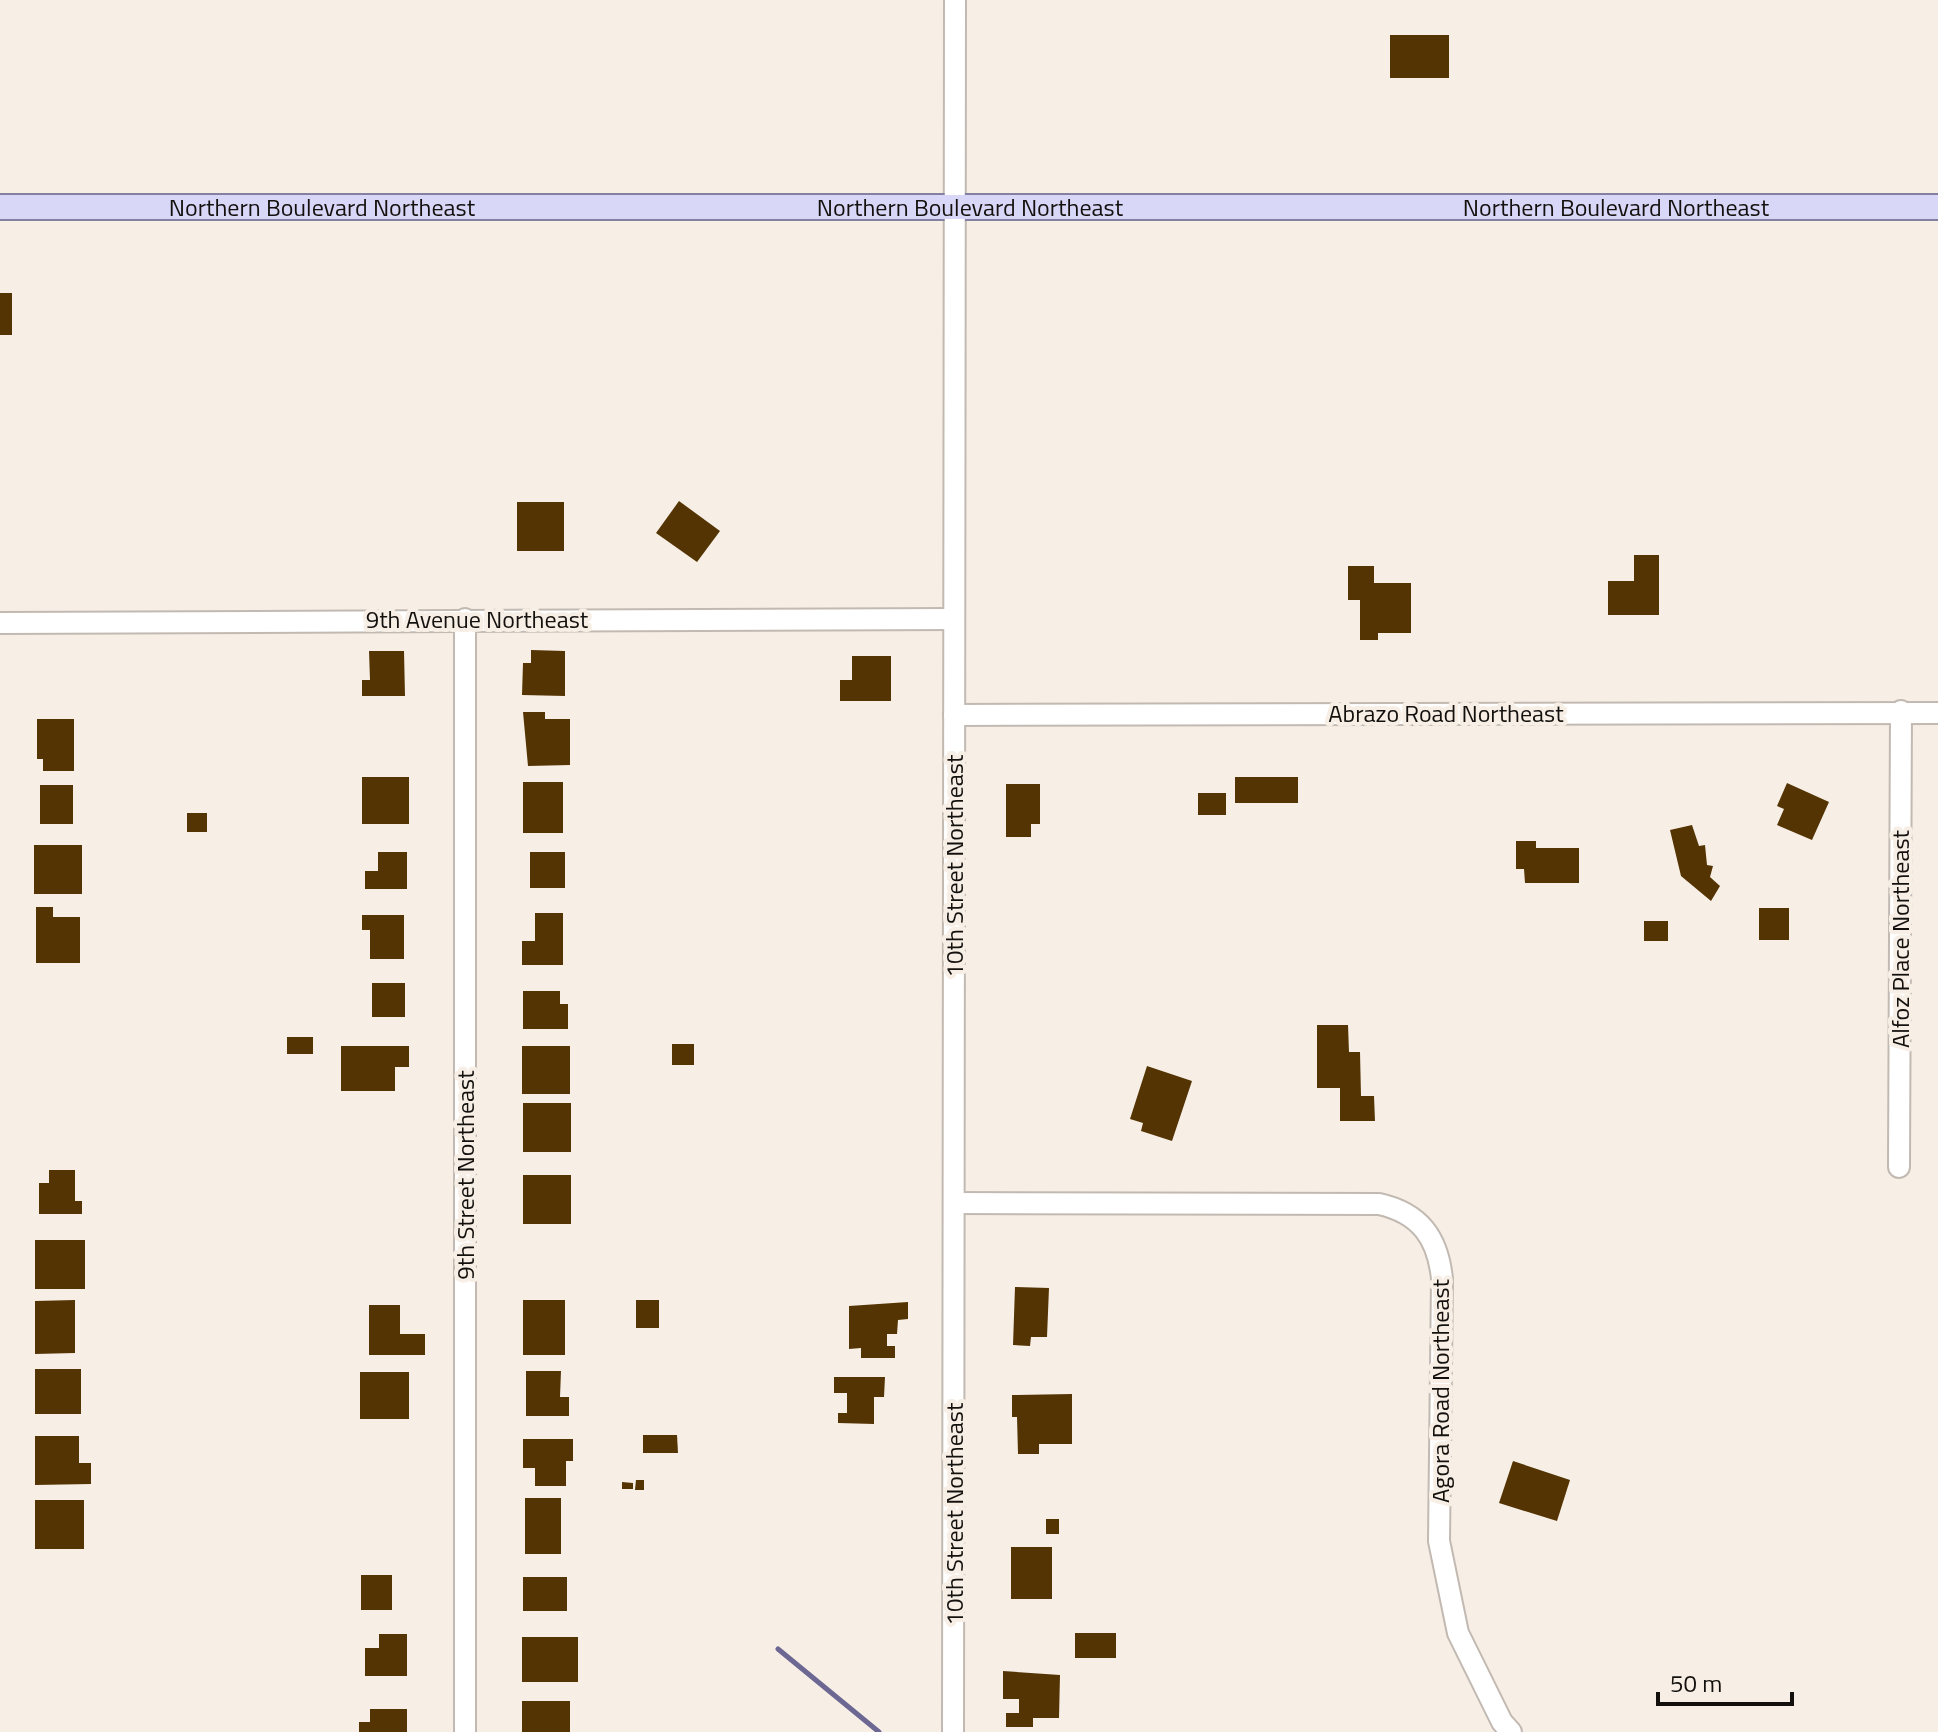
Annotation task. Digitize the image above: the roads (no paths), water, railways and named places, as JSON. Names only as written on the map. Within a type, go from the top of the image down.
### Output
[{"type":"main road","name":"Northern Boulevard Northeast","points":[[0,207],[1938,207]]},
{"type":"street","name":"10th Street Northeast","points":[[953,1732],[955,0]]},
{"type":"street","name":"9th Street Northeast","points":[[465,619],[465,1732]]},
{"type":"street","name":"9th Avenue Northeast","points":[[0,623],[954,619]]},
{"type":"street","name":"Alfoz Place Northeast","points":[[1899,1167],[1901,711]]},
{"type":"street","name":"Abrazo Road Northeast","points":[[954,715],[1938,713]]},
{"type":"street","name":"Agora Road Northeast","points":[[954,1203],[1379,1204],[1412,1215],[1434,1243],[1442,1279],[1439,1541],[1458,1633],[1502,1722],[1511,1732]]},
{"type":"waterway","points":[[778,1649],[879,1732]]}]
